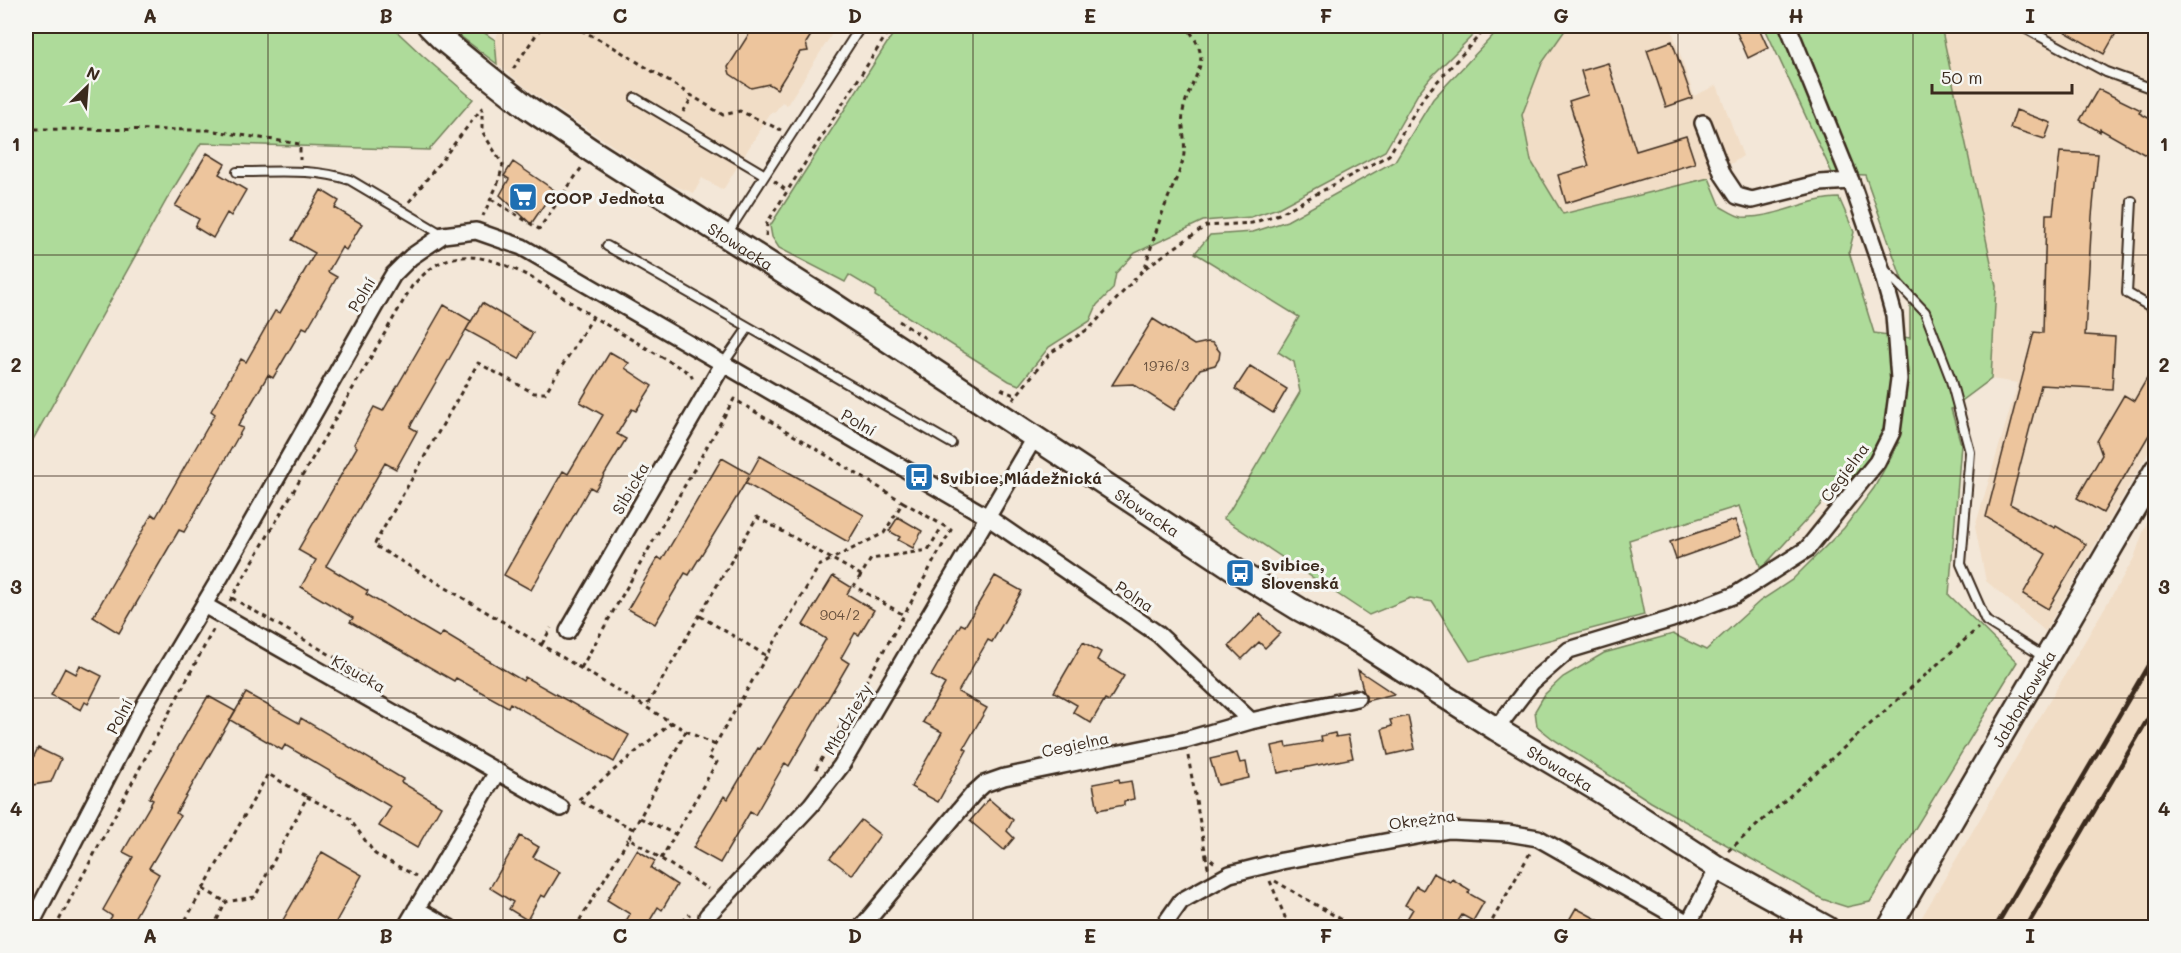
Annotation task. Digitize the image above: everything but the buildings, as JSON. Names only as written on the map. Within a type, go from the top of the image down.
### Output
[{"type":"street","name":"Słowacka","points":[[429,26],[527,107],[592,151],[726,236],[1240,573],[1358,641],[1496,729],[1603,793],[1718,868],[1827,927]]},
{"type":"street","name":"Cegielna","points":[[1496,729],[1532,682],[1569,650],[1672,619],[1735,594],[1807,549],[1877,462],[1892,432],[1897,406],[1898,369],[1894,315],[1880,265],[1851,181],[1788,26]]},
{"type":"street","points":[[1703,123],[1724,175],[1737,196],[1752,200],[1820,183],[1851,181]]},
{"type":"street","name":"Polní","points":[[29,927],[146,702],[393,276],[411,256],[443,235],[476,231],[522,247],[986,516]]},
{"type":"street","name":"Sibicka","points":[[568,631],[723,364]]},
{"type":"street","name":"Młodzieży","points":[[707,916],[812,805],[841,766],[986,516],[1034,438]]},
{"type":"street","name":"Jabłonkowska","points":[[1889,927],[2156,470]]},
{"type":"street","name":"Polna","points":[[986,516],[1158,634],[1251,721]]},
{"type":"street","name":"Kisucka","points":[[204,605],[561,808]]},
{"type":"street","name":"Cegielna","points":[[861,927],[973,794],[984,784],[1004,777],[1185,740],[1251,721],[1358,698]]},
{"type":"street","points":[[405,927],[497,772]]},
{"type":"street","name":"Okrężna","points":[[1162,927],[1181,901],[1230,874],[1282,861],[1449,830],[1508,833],[1538,838],[1687,925],[1718,868]]},
{"type":"street","points":[[416,909],[450,927]]},
{"type":"lane","points":[[726,236],[861,26]]},
{"type":"lane","points":[[2020,26],[2106,72],[2156,90]]},
{"type":"lane","points":[[635,98],[765,175]]},
{"type":"lane","points":[[237,172],[300,171],[334,175],[350,180],[443,235]]},
{"type":"lane","points":[[2132,201],[2127,293],[2156,310]]},
{"type":"lane","points":[[607,246],[951,443]]},
{"type":"lane","points":[[1880,265],[1925,312],[1950,377],[1970,452],[1960,564],[1986,621],[2045,658]]},
{"type":"lane","points":[[723,364],[748,328]]},
{"type":"path","points":[[512,70],[542,26]]},
{"type":"path","points":[[573,26],[723,115],[740,111],[791,135]]},
{"type":"path","points":[[770,243],[765,234],[766,223],[892,26]]},
{"type":"path","points":[[1145,268],[1184,153],[1182,133],[1184,107],[1201,60],[1198,41],[1186,26]]},
{"type":"path","points":[[1002,416],[1050,353],[1090,328],[1145,268],[1206,226],[1252,223],[1279,214],[1389,155],[1425,95],[1488,26]]},
{"type":"path","points":[[676,122],[693,96]]},
{"type":"path","points":[[403,211],[482,108],[482,131],[502,165],[498,183],[476,231]]},
{"type":"path","points":[[26,129],[208,130],[300,144],[300,171]]},
{"type":"path","points":[[491,199],[539,229],[577,173]]},
{"type":"path","points":[[55,927],[222,615],[412,286],[428,269],[448,259],[471,256],[499,262],[691,374],[693,383]]},
{"type":"path","points":[[593,317],[545,393],[534,393],[478,363],[374,545],[686,731],[715,745]]},
{"type":"path","points":[[897,320],[934,345]]},
{"type":"path","points":[[997,387],[1016,396]]},
{"type":"path","points":[[581,668],[734,399],[951,530],[815,770]]},
{"type":"path","points":[[661,858],[717,762],[708,758],[715,745],[819,566],[884,533],[903,502]]},
{"type":"path","points":[[646,707],[757,517],[861,575]]},
{"type":"path","points":[[904,615],[854,586],[871,559],[928,550],[943,525]]},
{"type":"path","points":[[700,615],[767,656]]},
{"type":"path","points":[[1718,868],[1728,850],[1986,621]]},
{"type":"path","points":[[542,644],[553,624]]},
{"type":"path","points":[[634,830],[578,800],[672,722]]},
{"type":"path","points":[[575,927],[634,830],[686,731]]},
{"type":"path","points":[[1185,740],[1206,856]]},
{"type":"path","points":[[181,927],[268,774],[307,797],[350,818],[375,854],[430,884]]},
{"type":"path","points":[[203,889],[226,903],[255,897],[307,797]]},
{"type":"path","points":[[640,818],[675,834]]},
{"type":"path","points":[[629,838],[713,892]]},
{"type":"path","points":[[1488,927],[1538,838]]},
{"type":"path","points":[[1279,927],[1285,916],[1268,877],[1356,927]]},
{"type":"path","points":[[213,927],[226,903]]},
{"type":"path","points":[[1057,927],[1062,922],[1071,927]]},
{"type":"path","points":[[184,923],[192,927]]},
{"type":"shaded area","points":[[501,26],[837,26],[787,105],[782,102],[774,113],[771,112],[723,190],[702,178],[694,193],[672,185],[533,93],[497,64],[495,40]]},
{"type":"shaded area","points":[[1568,26],[1672,30],[1694,96],[1717,85],[1743,156],[1709,178],[1563,214],[1531,161],[1522,115],[1542,63]]},
{"type":"shaded area","points":[[1941,26],[2155,26],[2155,441],[2045,631],[1986,581],[1975,527],[2018,383],[1991,379],[1996,286]]},
{"type":"shaded area","points":[[2155,507],[2155,927],[1916,927],[2134,558],[2147,521]]},
{"type":"green space","points":[[26,26],[391,26],[473,99],[429,150],[201,143],[167,199],[26,452]]},
{"type":"green space","points":[[447,26],[474,26],[495,40],[497,64]]},
{"type":"green space","points":[[898,26],[1482,26],[1419,92],[1385,151],[1278,208],[1251,217],[1203,221],[1135,253],[1116,273],[1113,289],[1097,305],[1090,321],[1049,347],[1019,385],[1009,381],[875,296],[876,291],[849,275],[845,282],[779,248],[772,237],[770,226]]},
{"type":"green space","points":[[1502,26],[1568,26],[1542,63],[1522,115],[1531,161],[1563,214],[1709,178],[1721,207],[1742,217],[1767,215],[1815,201],[1839,198],[1854,232],[1849,252],[1874,333],[1910,338],[1910,302],[1865,175],[1832,173],[1764,26],[1941,26],[1996,286],[1991,379],[1951,409],[1961,444],[1949,595],[2017,662],[1870,902],[1847,907],[1822,899],[1651,802],[1553,739],[1537,726],[1535,711],[1545,694],[1563,677],[1604,653],[1673,634],[1706,650],[1760,601],[1792,580],[1844,528],[1874,488],[1899,442],[1832,492],[1761,569],[1739,506],[1629,540],[1644,615],[1470,661],[1433,602],[1410,598],[1369,615],[1223,518],[1230,510],[1300,392],[1294,362],[1278,352],[1299,317],[1195,253],[1210,235],[1253,232],[1287,221],[1395,161],[1433,99]]},
{"type":"railway","points":[[1995,928],[2156,652]]},
{"type":"railway","points":[[2026,928],[2156,705]]},
{"type":"place","name":"COOP Jednota","points":[[523,197]]},
{"type":"place","name":"Svibice,Mládežnická","points":[[919,477]]},
{"type":"place","name":"Svibice, Slovenská","points":[[1240,573]]}]
